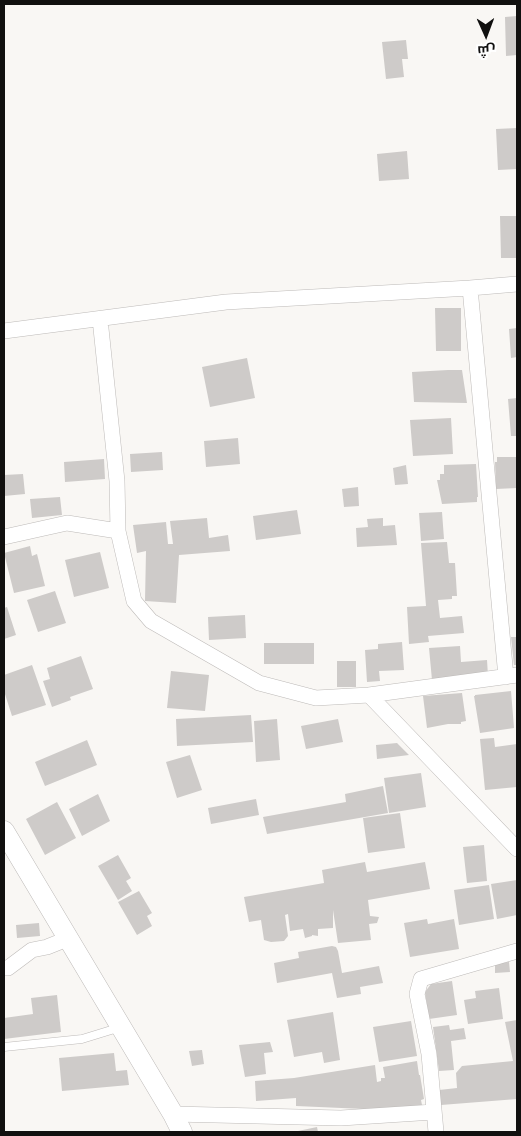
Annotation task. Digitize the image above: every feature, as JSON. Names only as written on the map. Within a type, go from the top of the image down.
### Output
[{"type":"street","points":[[4,331],[226,302],[517,284]]},
{"type":"street","points":[[100,319],[117,481],[118,531],[134,601],[151,621],[259,683],[316,698],[368,695],[511,676],[470,288]]},
{"type":"street","points":[[4,537],[67,523],[118,531]]},
{"type":"street","points":[[368,695],[517,849]]},
{"type":"street","points":[[4,831],[182,1132]]},
{"type":"street","points":[[4,968],[8,968],[32,950],[47,947],[67,939]]},
{"type":"street","points":[[436,1132],[429,1054],[417,994],[421,979],[517,951]]},
{"type":"street","points":[[173,1114],[341,1118],[434,1112]]},
{"type":"lane","points":[[4,1047],[82,1039],[121,1027]]},
{"type":"building","points":[[517,16],[517,55],[506,56],[505,17]]},
{"type":"building","points":[[406,40],[408,59],[402,59],[404,77],[386,79],[382,42]]},
{"type":"building","points":[[517,128],[517,169],[498,170],[496,129]]},
{"type":"building","points":[[407,151],[409,179],[379,181],[377,154]]},
{"type":"building","points":[[500,216],[517,216],[517,258],[501,258]]},
{"type":"building","points":[[435,308],[461,308],[461,351],[436,351]]},
{"type":"building","points":[[517,328],[517,357],[511,358],[509,329]]},
{"type":"building","points":[[247,358],[255,398],[210,407],[202,367]]},
{"type":"building","points":[[462,370],[467,403],[414,402],[412,372]]},
{"type":"building","points":[[517,398],[517,436],[511,436],[508,399]]},
{"type":"building","points":[[451,418],[453,454],[413,456],[410,420]]},
{"type":"building","points":[[238,438],[240,464],[206,467],[204,441]]},
{"type":"building","points":[[162,452],[163,470],[131,472],[130,454]]},
{"type":"building","points":[[497,457],[517,457],[517,488],[496,489],[495,462],[497,462]]},
{"type":"building","points":[[104,459],[105,479],[65,482],[64,462]]},
{"type":"building","points":[[476,464],[477,502],[442,504],[437,480],[440,480],[440,474],[444,474],[444,465]]},
{"type":"building","points":[[406,465],[408,484],[395,485],[393,468]]},
{"type":"building","points":[[23,474],[25,494],[4,496],[4,475]]},
{"type":"building","points":[[358,487],[359,506],[344,507],[342,489]]},
{"type":"building","points":[[60,497],[62,515],[32,518],[30,499]]},
{"type":"building","points":[[297,510],[301,534],[256,540],[253,516]]},
{"type":"building","points":[[442,512],[444,539],[421,541],[419,513]]},
{"type":"building","points":[[207,518],[209,538],[228,535],[230,551],[179,555],[176,603],[145,601],[146,551],[137,553],[133,525],[166,522],[168,544],[173,544],[170,521]]},
{"type":"building","points":[[383,518],[383,526],[395,525],[397,545],[357,547],[356,528],[368,527],[367,519]]},
{"type":"building","points":[[447,542],[449,563],[455,563],[457,596],[452,596],[452,599],[438,600],[440,618],[462,616],[464,633],[428,636],[429,642],[409,644],[407,607],[426,606],[421,543]]},
{"type":"building","points":[[30,546],[32,556],[37,554],[45,586],[14,593],[4,553]]},
{"type":"building","points":[[100,552],[109,588],[74,597],[65,560]]},
{"type":"building","points":[[55,591],[66,623],[38,632],[27,600]]},
{"type":"building","points":[[7,607],[16,635],[4,639],[4,608]]},
{"type":"building","points":[[245,615],[246,638],[209,640],[208,617]]},
{"type":"building","points":[[511,637],[517,637],[517,665],[514,665]]},
{"type":"building","points":[[402,642],[404,670],[379,671],[380,681],[367,682],[365,650],[378,649],[378,644]]},
{"type":"building","points":[[264,643],[314,643],[314,664],[264,664]]},
{"type":"building","points":[[460,646],[461,662],[487,660],[488,676],[432,680],[429,648]]},
{"type":"building","points":[[81,656],[93,689],[70,697],[71,700],[52,707],[43,681],[50,679],[47,668]]},
{"type":"building","points":[[337,661],[356,661],[356,687],[337,687]]},
{"type":"building","points":[[32,665],[46,705],[12,716],[4,691],[4,675]]},
{"type":"building","points":[[171,671],[209,675],[205,711],[167,708]]},
{"type":"building","points":[[511,691],[514,728],[480,733],[474,696]]},
{"type":"building","points":[[462,693],[466,721],[461,722],[461,724],[448,724],[427,728],[423,696]]},
{"type":"building","points":[[251,715],[253,742],[177,746],[176,719]]},
{"type":"building","points":[[277,719],[280,760],[256,762],[254,721]]},
{"type":"building","points":[[338,719],[343,742],[306,749],[301,726]]},
{"type":"building","points":[[494,738],[495,747],[517,744],[517,787],[485,790],[480,739]]},
{"type":"building","points":[[87,740],[97,765],[45,786],[35,762]]},
{"type":"building","points":[[397,743],[409,755],[377,759],[376,745]]},
{"type":"building","points":[[190,755],[202,790],[177,798],[166,762]]},
{"type":"building","points":[[421,773],[426,807],[389,813],[384,778]]},
{"type":"building","points":[[383,786],[388,813],[267,834],[263,817],[346,802],[345,794]]},
{"type":"building","points":[[98,794],[110,821],[82,836],[69,809]]},
{"type":"building","points":[[256,799],[259,815],[211,824],[208,808]]},
{"type":"building","points":[[57,802],[76,838],[45,855],[26,819]]},
{"type":"building","points":[[400,813],[405,848],[368,853],[363,818]]},
{"type":"building","points":[[484,845],[487,881],[467,883],[463,847]]},
{"type":"building","points":[[118,855],[131,878],[126,881],[132,891],[118,900],[98,866]]},
{"type":"building","points":[[365,862],[367,872],[425,862],[430,889],[368,900],[370,916],[379,917],[377,923],[369,924],[371,940],[338,943],[333,910],[333,928],[318,929],[318,936],[312,935],[305,938],[303,929],[290,931],[288,914],[285,915],[288,936],[284,941],[271,942],[264,940],[261,920],[249,922],[244,897],[324,883],[322,870]]},
{"type":"building","points":[[517,880],[517,915],[497,919],[491,884]]},
{"type":"building","points":[[489,885],[494,919],[459,925],[454,890]]},
{"type":"building","points":[[139,891],[152,913],[147,916],[152,926],[137,935],[118,902]]},
{"type":"building","points":[[427,919],[428,924],[454,919],[459,949],[410,957],[404,923]]},
{"type":"building","points":[[39,923],[40,936],[17,938],[16,925]]},
{"type":"building","points":[[332,946],[336,947],[338,951],[342,973],[379,966],[383,983],[360,987],[361,994],[337,998],[332,973],[277,983],[274,963],[299,958],[298,952]]},
{"type":"building","points":[[509,962],[510,972],[495,973],[495,963]]},
{"type":"building","points":[[452,981],[457,1015],[429,1019],[425,992],[431,984]]},
{"type":"building","points":[[499,988],[503,1019],[468,1024],[464,1000],[476,998],[475,991]]},
{"type":"building","points":[[57,995],[61,1032],[4,1039],[4,1018],[33,1014],[31,998]]},
{"type":"building","points":[[333,1012],[340,1060],[324,1063],[322,1052],[294,1057],[287,1020]]},
{"type":"building","points":[[517,1020],[517,1099],[441,1105],[439,1090],[457,1088],[456,1073],[462,1066],[513,1061],[505,1022]]},
{"type":"building","points":[[411,1021],[417,1056],[379,1062],[373,1027]]},
{"type":"building","points":[[449,1025],[450,1030],[464,1028],[466,1039],[451,1041],[454,1070],[439,1071],[433,1027]]},
{"type":"building","points":[[270,1042],[273,1052],[264,1053],[266,1074],[245,1077],[239,1045]]},
{"type":"building","points":[[202,1050],[204,1064],[192,1066],[189,1051]]},
{"type":"building","points":[[114,1053],[116,1071],[127,1070],[129,1085],[62,1091],[59,1058]]},
{"type":"building","points":[[417,1061],[424,1099],[421,1100],[422,1105],[387,1110],[296,1106],[296,1098],[256,1101],[255,1081],[294,1078],[375,1065],[377,1082],[381,1081],[381,1078],[385,1078],[383,1067]]},
{"type":"building","points":[[317,1127],[318,1132],[298,1132],[298,1131]]}]
